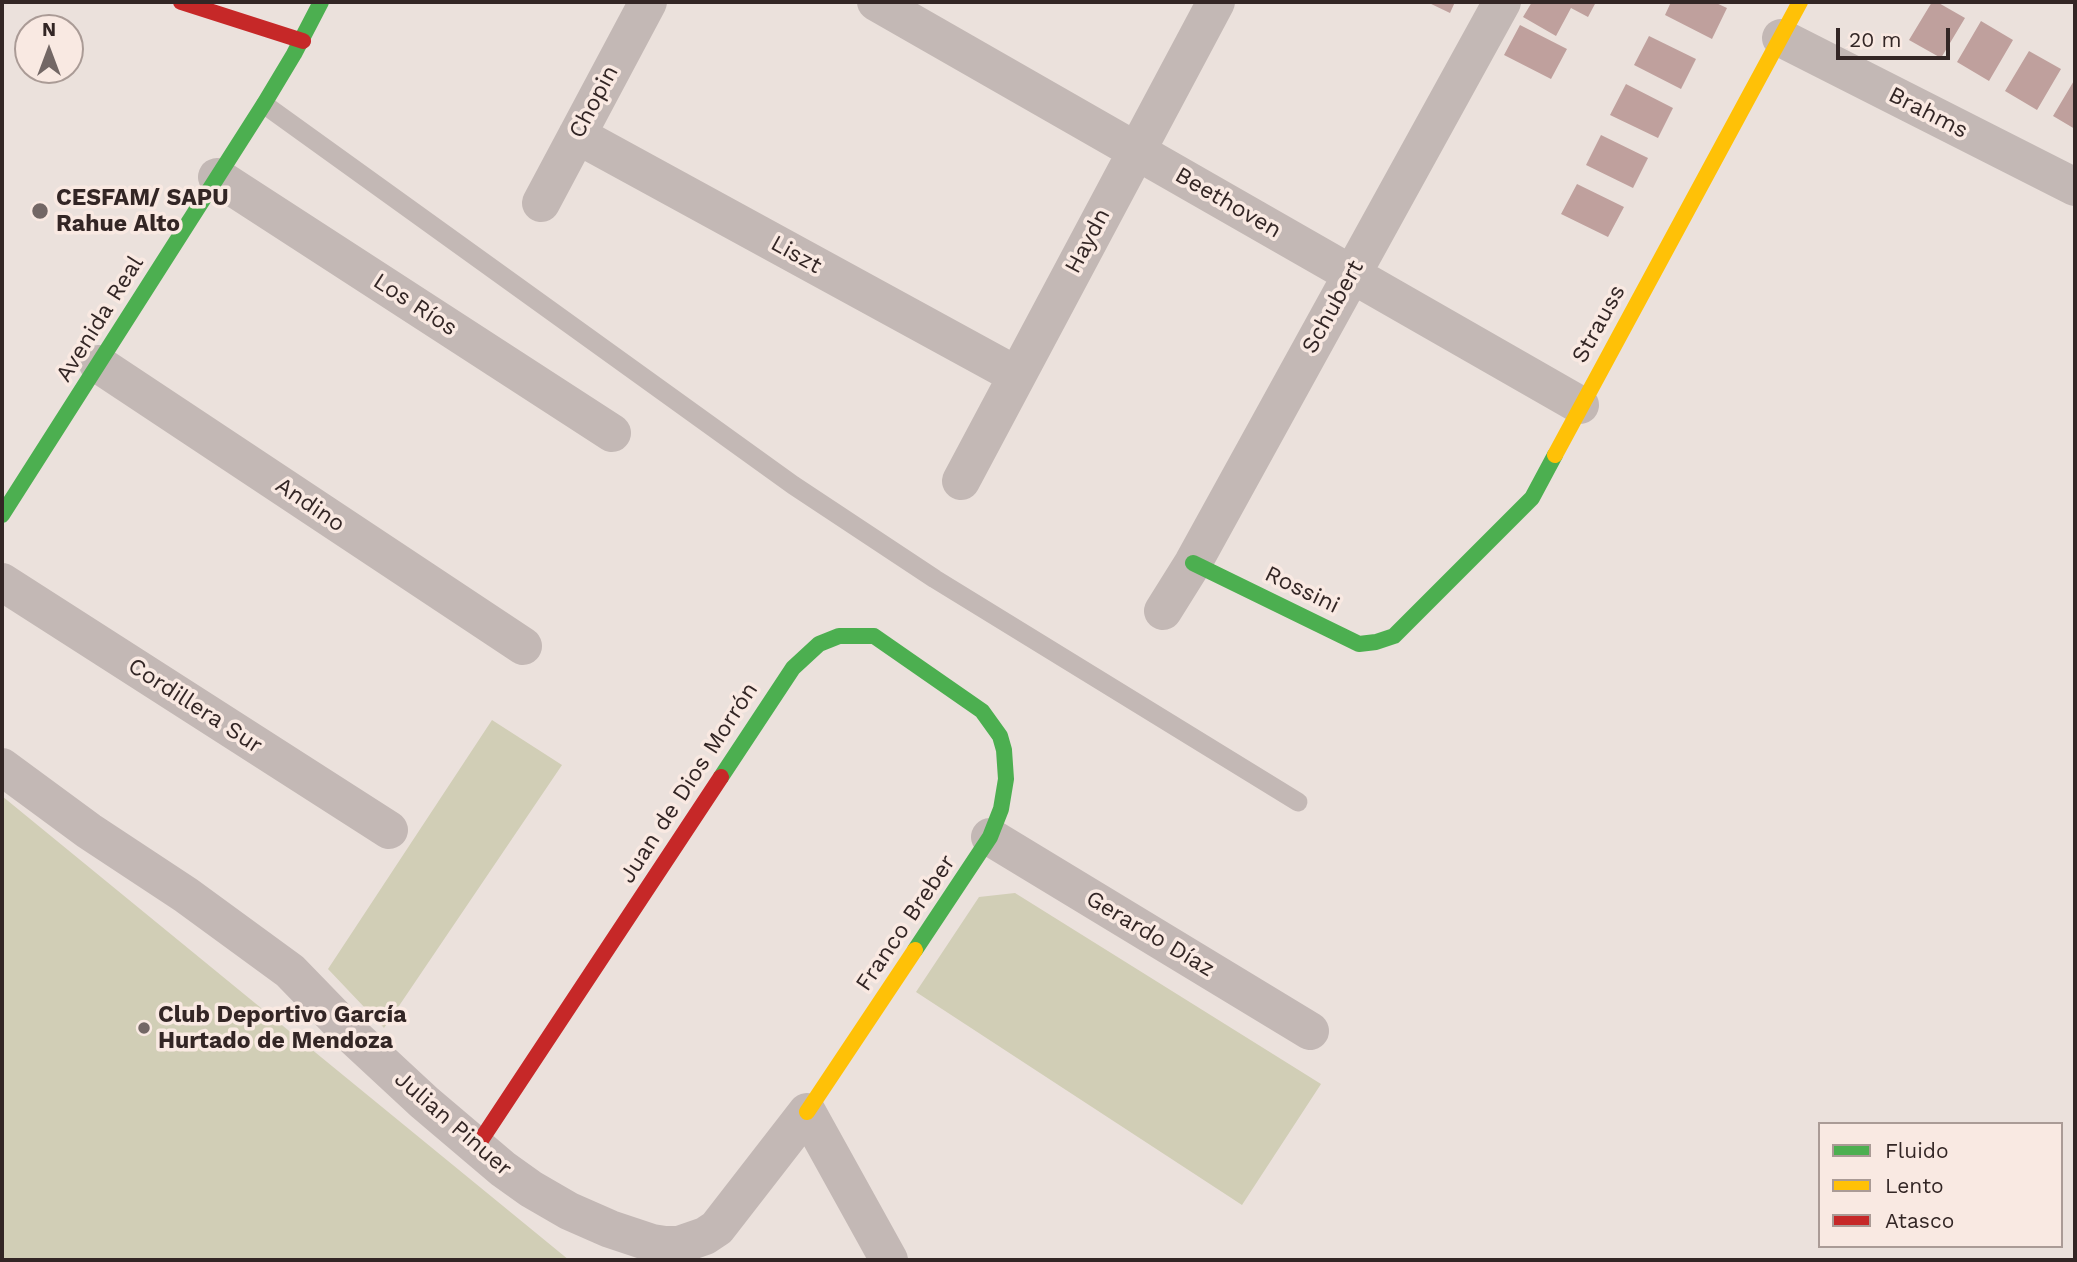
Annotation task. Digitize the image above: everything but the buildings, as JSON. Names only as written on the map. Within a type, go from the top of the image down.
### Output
[{"type":"street","points":[[181,2],[303,41]]},
{"type":"street","name":"Avenida Real","points":[[2,516],[265,105],[303,41],[321,2]]},
{"type":"street","name":"Chopin","points":[[541,203],[648,2]]},
{"type":"street","name":"Beethoven","points":[[876,2],[931,15],[1136,151],[1580,405]]},
{"type":"street","name":"Haydn","points":[[961,481],[1216,2]]},
{"type":"street","name":"Schubert","points":[[1163,611],[1193,563],[1502,2]]},
{"type":"street","name":"Strauss","points":[[1394,636],[1532,498],[1800,2]]},
{"type":"street","name":"Brahms","points":[[1781,38],[2075,187]]},
{"type":"street","name":"Liszt","points":[[577,135],[1016,375]]},
{"type":"street","name":"Los Ríos","points":[[217,177],[612,433]]},
{"type":"street","name":"Andino","points":[[98,364],[523,646]]},
{"type":"street","name":"Rossini","points":[[1193,563],[1359,644],[1394,636]]},
{"type":"street","name":"Cordillera Sur","points":[[2,582],[389,830]]},
{"type":"street","name":"Juan de Dios Morrón","points":[[477,1146],[803,655],[830,638],[844,634],[874,636],[975,705],[992,723],[1004,746]]},
{"type":"street","name":"Franco Breber","points":[[807,1112],[990,836],[1001,813],[1006,787],[1004,746]]},
{"type":"street","name":"Julian Pinuer","points":[[2,767],[290,971],[355,1038],[424,1102],[531,1189],[610,1230],[652,1243],[679,1245],[697,1251],[807,1112]]},
{"type":"street","name":"Gerardo Díaz","points":[[990,836],[1310,1031]]},
{"type":"street","points":[[807,1112],[889,1260]]},
{"type":"lane","points":[[265,105],[793,485],[934,579],[1298,802]]},
{"type":"shaded area","points":[[492,720],[562,765],[384,1028],[328,969]]},
{"type":"shaded area","name":"Club Deportivo García Hurtado de Mendoza","points":[[2,796],[569,1260],[2,1260]]},
{"type":"shaded area","points":[[1015,893],[1321,1084],[1242,1205],[916,992],[979,897]]},
{"type":"traffic: fast","points":[[2,515],[264,104],[321,2]]},
{"type":"traffic: fast","points":[[1193,563],[1359,644],[1376,642],[1394,636],[1532,498],[1555,455]]},
{"type":"traffic: fast","points":[[721,777],[793,668],[819,644],[839,636],[874,636],[982,711],[1000,736],[1004,750],[1006,779],[1001,809],[990,837],[915,950]]},
{"type":"traffic: slow","points":[[1555,455],[1800,2]]},
{"type":"traffic: slow","points":[[807,1112],[915,950]]},
{"type":"traffic: jam","points":[[181,2],[303,41]]},
{"type":"traffic: jam","points":[[477,1146],[721,777]]},
{"type":"place","name":"CESFAM/ SAPU Rahue Alto","points":[[40,211]]},
{"type":"place","name":"Club Deportivo García Hurtado de Mendoza","points":[[144,1028]]}]
